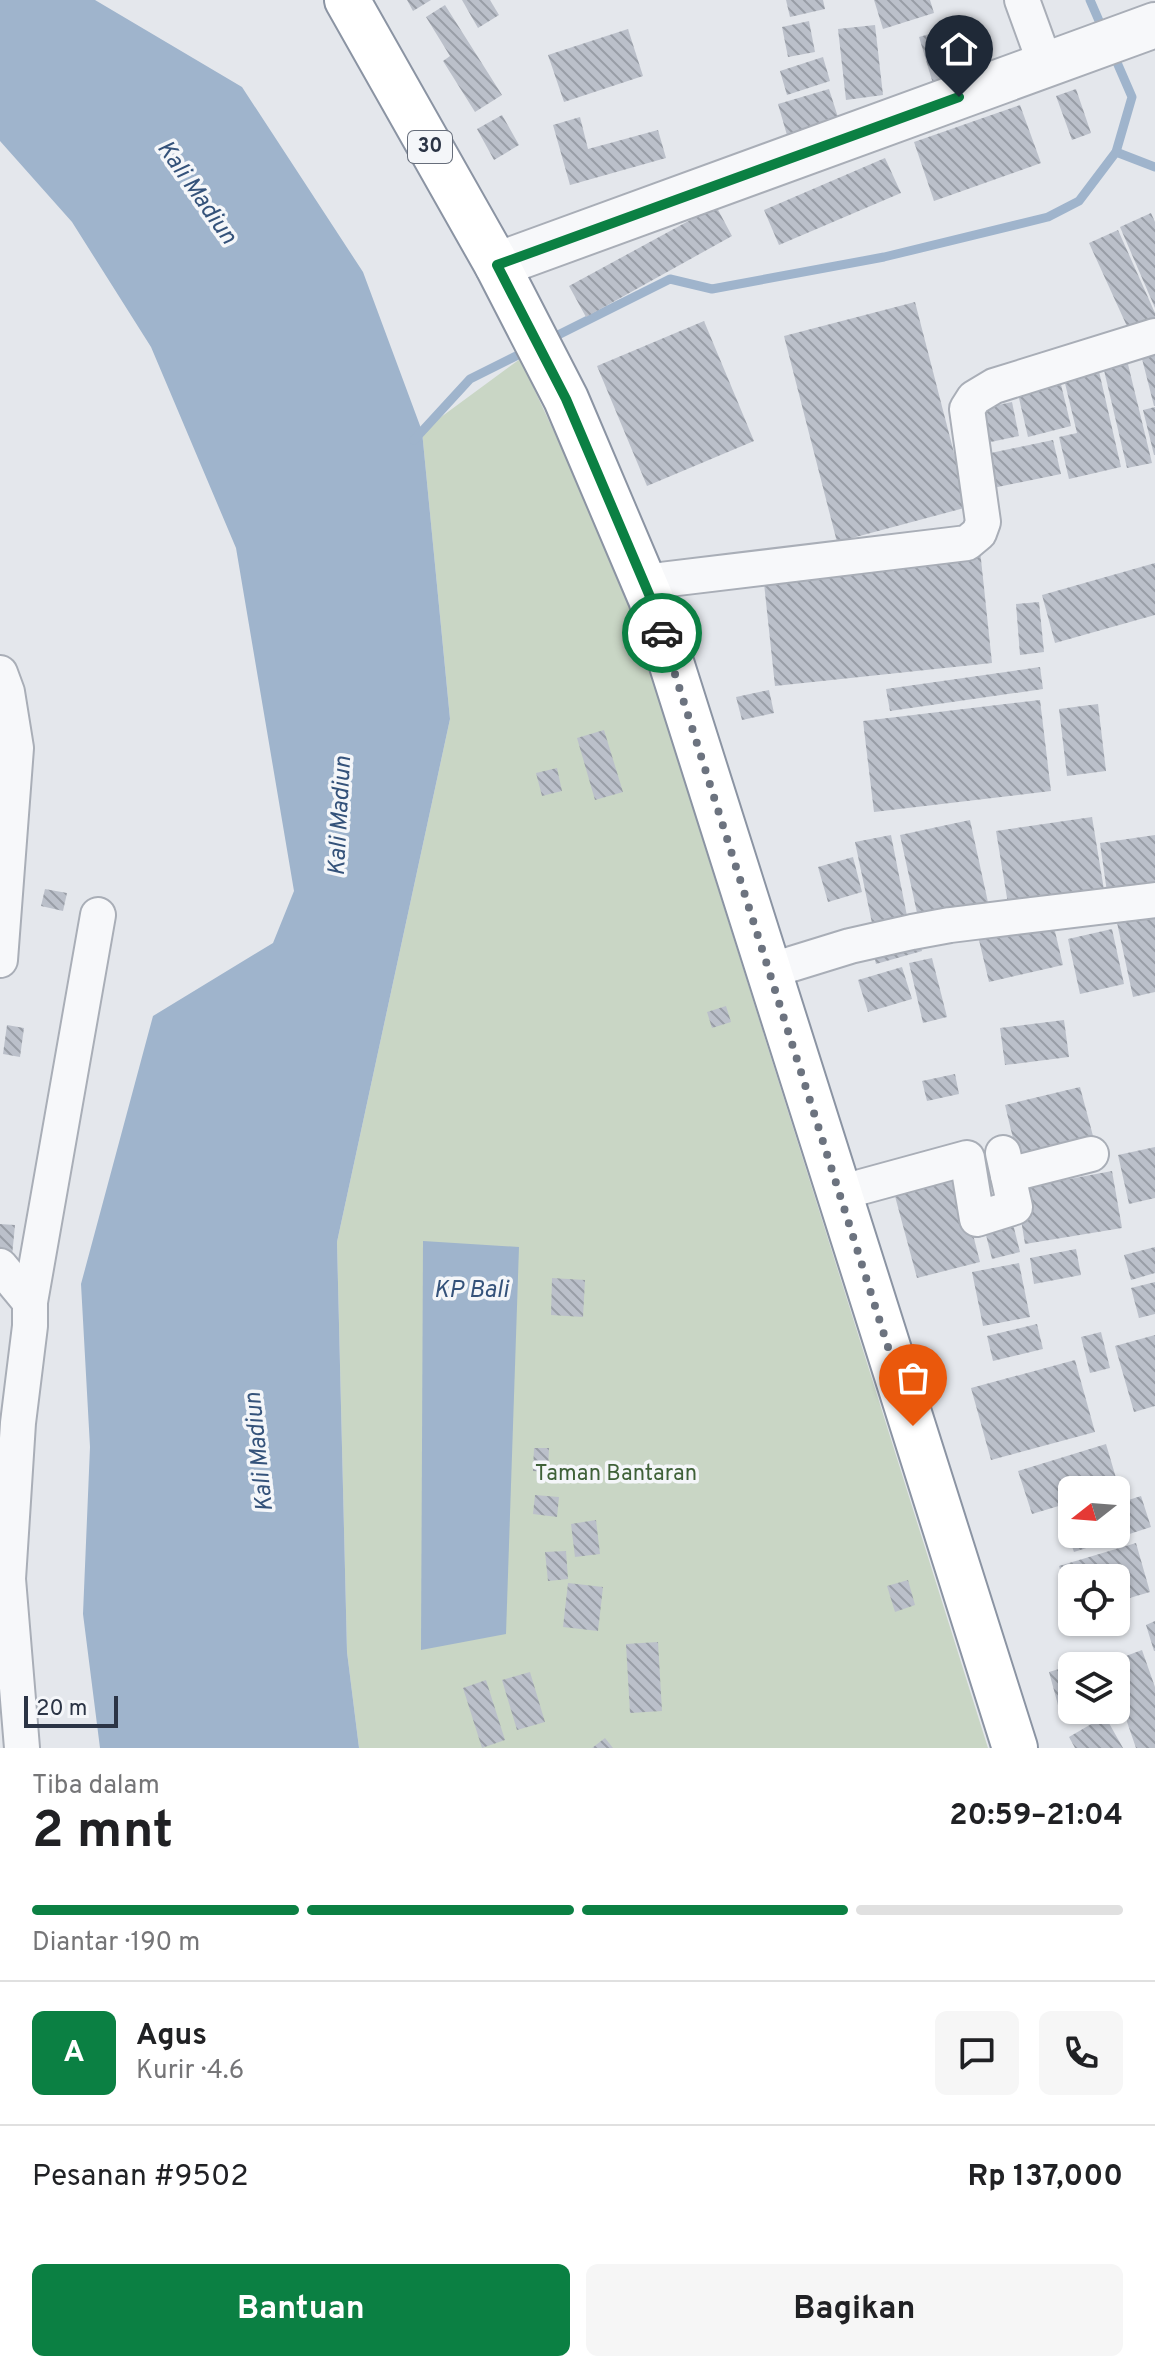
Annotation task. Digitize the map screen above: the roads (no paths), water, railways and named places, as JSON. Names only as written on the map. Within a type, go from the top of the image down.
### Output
[{"type":"highway","name":"30","points":[[347,0],[504,280],[566,399],[651,599],[1015,1748]]},
{"type":"street","points":[[1022,0],[1046,66]]},
{"type":"street","points":[[504,280],[1150,27]]},
{"type":"street","points":[[644,582],[967,543],[979,533],[983,522],[967,409],[974,398],[994,386],[1155,336]]},
{"type":"street","points":[[0,673],[7,692],[16,748],[0,960]]},
{"type":"street","points":[[769,971],[850,946],[950,925],[1155,900]]},
{"type":"street","points":[[22,1748],[8,1579],[18,1423],[30,1302],[98,915]]},
{"type":"street","points":[[839,1193],[967,1158],[977,1219],[1015,1207],[1006,1164],[1091,1154]]},
{"type":"street","points":[[0,1266],[30,1302]]},
{"type":"water","name":"Kali Madiun","points":[[0,0],[95,0],[242,87],[363,272],[422,431],[450,719],[337,1242],[347,1652],[359,1748],[100,1748],[83,1614],[90,1447],[81,1284],[153,1016],[273,943],[294,891],[236,548],[151,347],[72,222],[0,141]]},
{"type":"water","name":"KP Bali","points":[[423,1241],[519,1247],[506,1634],[421,1650]]},
{"type":"waterway","points":[[1090,0],[1103,30]]},
{"type":"waterway","points":[[550,339],[670,279],[712,289],[884,257],[1048,217],[1079,201],[1116,152],[1132,97],[1112,51]]},
{"type":"waterway","points":[[1116,152],[1155,167]]},
{"type":"waterway","points":[[414,440],[470,379],[530,349]]},
{"type":"park label","name":"Taman Bantaran","points":[[616,1474]]}]
